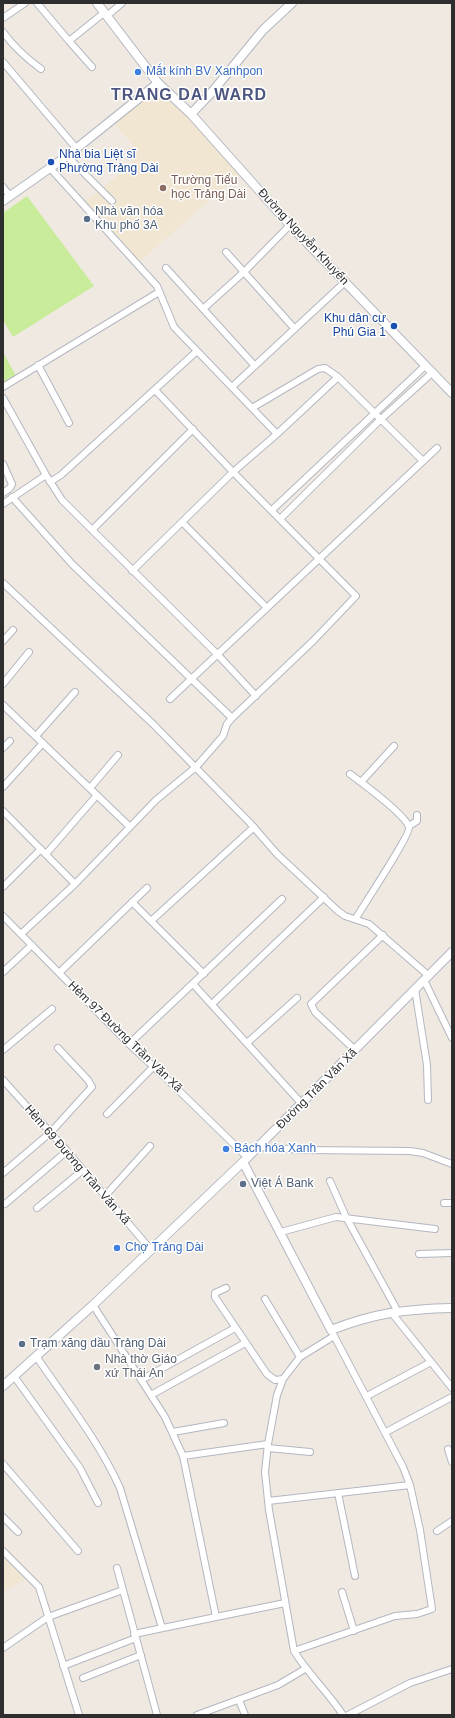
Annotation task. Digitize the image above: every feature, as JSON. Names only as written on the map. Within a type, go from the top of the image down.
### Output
[{"type":"street","points":[[3,18],[25,3]]},
{"type":"street","points":[[37,3],[92,67]]},
{"type":"street","name":"Đường Nguyễn Khuyến","points":[[97,3],[158,83],[191,114],[290,225],[452,393]]},
{"type":"street","points":[[69,41],[122,3]]},
{"type":"street","points":[[191,114],[212,92],[263,30],[292,3]]},
{"type":"street","points":[[3,32],[25,58],[41,69]]},
{"type":"street","points":[[3,62],[76,148]]},
{"type":"street","points":[[3,200],[67,156],[158,83]]},
{"type":"street","points":[[67,156],[112,201]]},
{"type":"street","points":[[50,168],[156,286],[174,327],[277,434]]},
{"type":"street","points":[[3,187],[10,196]]},
{"type":"street","points":[[203,309],[244,272],[290,225]]},
{"type":"street","points":[[226,252],[294,328]]},
{"type":"street","points":[[166,268],[255,366]]},
{"type":"street","points":[[232,387],[345,282]]},
{"type":"street","points":[[3,387],[159,292]]},
{"type":"street","points":[[50,482],[61,475],[197,351]]},
{"type":"street","points":[[38,365],[69,423]]},
{"type":"street","points":[[272,510],[426,365]]},
{"type":"street","points":[[252,408],[318,369],[325,368],[338,377],[423,461]]},
{"type":"street","points":[[280,519],[380,420],[432,372]]},
{"type":"street","points":[[132,571],[183,523],[233,472],[277,434],[338,377]]},
{"type":"street","points":[[21,934],[75,884],[156,800],[196,767],[223,736],[227,724],[232,718],[356,596],[233,472],[155,390]]},
{"type":"street","points":[[3,398],[50,482],[62,500],[218,655],[256,696]]},
{"type":"street","points":[[92,530],[193,429]]},
{"type":"street","points":[[170,699],[437,448]]},
{"type":"street","points":[[3,464],[12,484],[10,488],[3,493]]},
{"type":"street","points":[[3,504],[46,475]]},
{"type":"street","points":[[12,497],[72,564],[232,718]]},
{"type":"street","points":[[183,523],[267,608]]},
{"type":"street","points":[[3,583],[78,655],[123,694],[254,827],[277,854],[346,916],[356,918],[369,924],[383,935],[426,978],[452,1038]]},
{"type":"street","points":[[3,641],[14,630]]},
{"type":"street","points":[[3,684],[29,652]]},
{"type":"street","points":[[36,736],[76,692]]},
{"type":"street","points":[[3,705],[130,828]]},
{"type":"street","points":[[3,748],[10,741]]},
{"type":"street","points":[[3,787],[43,743]]},
{"type":"street","points":[[361,782],[394,746]]},
{"type":"street","points":[[90,788],[118,755]]},
{"type":"street","points":[[350,774],[401,815],[409,826]]},
{"type":"street","points":[[46,854],[97,795]]},
{"type":"street","points":[[4,815],[41,849],[75,884]]},
{"type":"street","points":[[356,918],[402,844],[408,833],[409,826],[417,818],[423,825]]},
{"type":"street","points":[[151,921],[254,827]]},
{"type":"street","points":[[3,887],[41,849]]},
{"type":"street","points":[[59,973],[146,888]]},
{"type":"street","points":[[212,1004],[324,897]]},
{"type":"street","points":[[129,1044],[282,899]]},
{"type":"street","points":[[132,902],[204,974]]},
{"type":"street","name":"Hẻm 97 Đường Trần Văn Xã","points":[[3,916],[246,1160]]},
{"type":"street","points":[[355,1050],[315,1012],[311,1004],[383,935]]},
{"type":"street","points":[[3,972],[32,945]]},
{"type":"street","name":"Đường Trần Văn Xã","points":[[3,1386],[93,1305],[246,1160],[452,952]]},
{"type":"street","points":[[193,984],[302,1104]]},
{"type":"street","points":[[415,989],[427,1064],[428,1100]]},
{"type":"street","points":[[247,1043],[297,998]]},
{"type":"street","points":[[3,1050],[52,1009]]},
{"type":"street","points":[[3,1173],[51,1132],[92,1087],[58,1048]]},
{"type":"street","points":[[107,1114],[154,1066]]},
{"type":"street","name":"Hẻm 69 Đường Trần Văn Xã","points":[[3,1080],[51,1132],[151,1250]]},
{"type":"street","points":[[105,1196],[150,1146]]},
{"type":"street","points":[[259,1146],[304,1150],[410,1151],[423,1153],[452,1164]]},
{"type":"street","points":[[5,1204],[67,1151]]},
{"type":"street","points":[[246,1160],[281,1232],[400,1460],[410,1485],[420,1530],[432,1609],[417,1614],[394,1616],[294,1652]]},
{"type":"street","points":[[37,1208],[83,1170]]},
{"type":"street","points":[[330,1181],[346,1217],[394,1311],[432,1362],[451,1384]]},
{"type":"street","points":[[444,1203],[452,1203]]},
{"type":"street","points":[[281,1232],[326,1219],[346,1217],[435,1229]]},
{"type":"street","points":[[419,1254],[452,1253]]},
{"type":"street","points":[[226,1288],[214,1295],[245,1343],[271,1378],[283,1379]]},
{"type":"street","points":[[265,1299],[300,1357]]},
{"type":"street","points":[[93,1305],[174,1432],[183,1456],[216,1617]]},
{"type":"street","points":[[343,1715],[294,1652],[284,1603],[265,1472],[277,1395],[283,1379],[300,1357],[333,1333],[365,1318],[394,1311],[452,1308]]},
{"type":"street","points":[[141,1380],[235,1328]]},
{"type":"street","points":[[151,1396],[245,1343]]},
{"type":"street","points":[[36,1356],[108,1463],[117,1482],[162,1628]]},
{"type":"street","points":[[367,1396],[432,1362]]},
{"type":"street","points":[[14,1376],[80,1468],[98,1503]]},
{"type":"street","points":[[386,1432],[452,1397]]},
{"type":"street","points":[[174,1432],[224,1423]]},
{"type":"street","points":[[183,1456],[268,1446],[310,1452]]},
{"type":"street","points":[[448,1449],[452,1462]]},
{"type":"street","points":[[3,1464],[78,1551]]},
{"type":"street","points":[[268,1501],[410,1485]]},
{"type":"street","points":[[338,1493],[355,1576]]},
{"type":"street","points":[[3,1517],[18,1532]]},
{"type":"street","points":[[437,1531],[452,1521]]},
{"type":"street","points":[[3,1551],[39,1588],[79,1715]]},
{"type":"street","points":[[117,1568],[157,1715]]},
{"type":"street","points":[[3,1648],[48,1617],[123,1590]]},
{"type":"street","points":[[342,1592],[354,1631]]},
{"type":"street","points":[[63,1666],[135,1636],[162,1628],[284,1603]]},
{"type":"street","points":[[83,1678],[141,1655]]},
{"type":"street","points":[[197,1715],[278,1684],[305,1668]]},
{"type":"street","points":[[348,1715],[410,1683],[452,1669]]},
{"type":"street","points":[[239,1700],[245,1715]]},
{"type":"shaded area","name":"Trường Tiểu học Trảng Dài","points":[[158,88],[188,117],[240,174],[138,263],[84,203],[133,163],[132,160],[138,151],[114,123]]},
{"type":"shaded area","points":[[3,1554],[27,1578],[3,1592]]},
{"type":"green space","points":[[27,196],[94,286],[13,337],[3,320],[3,213]]},
{"type":"green space","points":[[3,352],[16,376],[3,384]]},
{"type":"place","name":"Mắt kính BV Xanhpon","points":[[138,72]]},
{"type":"place","name":"Nhà bia Liệt sĩ Phường Trảng Dài","points":[[51,162]]},
{"type":"place","name":"Trường Tiểu học Trảng Dài","points":[[163,188]]},
{"type":"place","name":"Nhà văn hóa Khu phố 3A","points":[[87,219]]},
{"type":"place","name":"Khu dân cư Phú Gia 1","points":[[394,326]]},
{"type":"place","name":"Bách hóa Xanh","points":[[226,1149]]},
{"type":"place","name":"Việt Á Bank","points":[[243,1184]]},
{"type":"place","name":"Chợ Trảng Dài","points":[[117,1248]]},
{"type":"place","name":"Trạm xăng dầu Trảng Dài","points":[[22,1344]]},
{"type":"place","name":"Nhà thờ Giáo xứ Thái An","points":[[97,1367]]},
{"type":"district","name":"TRANG DAI WARD","points":[[189,96]]}]
